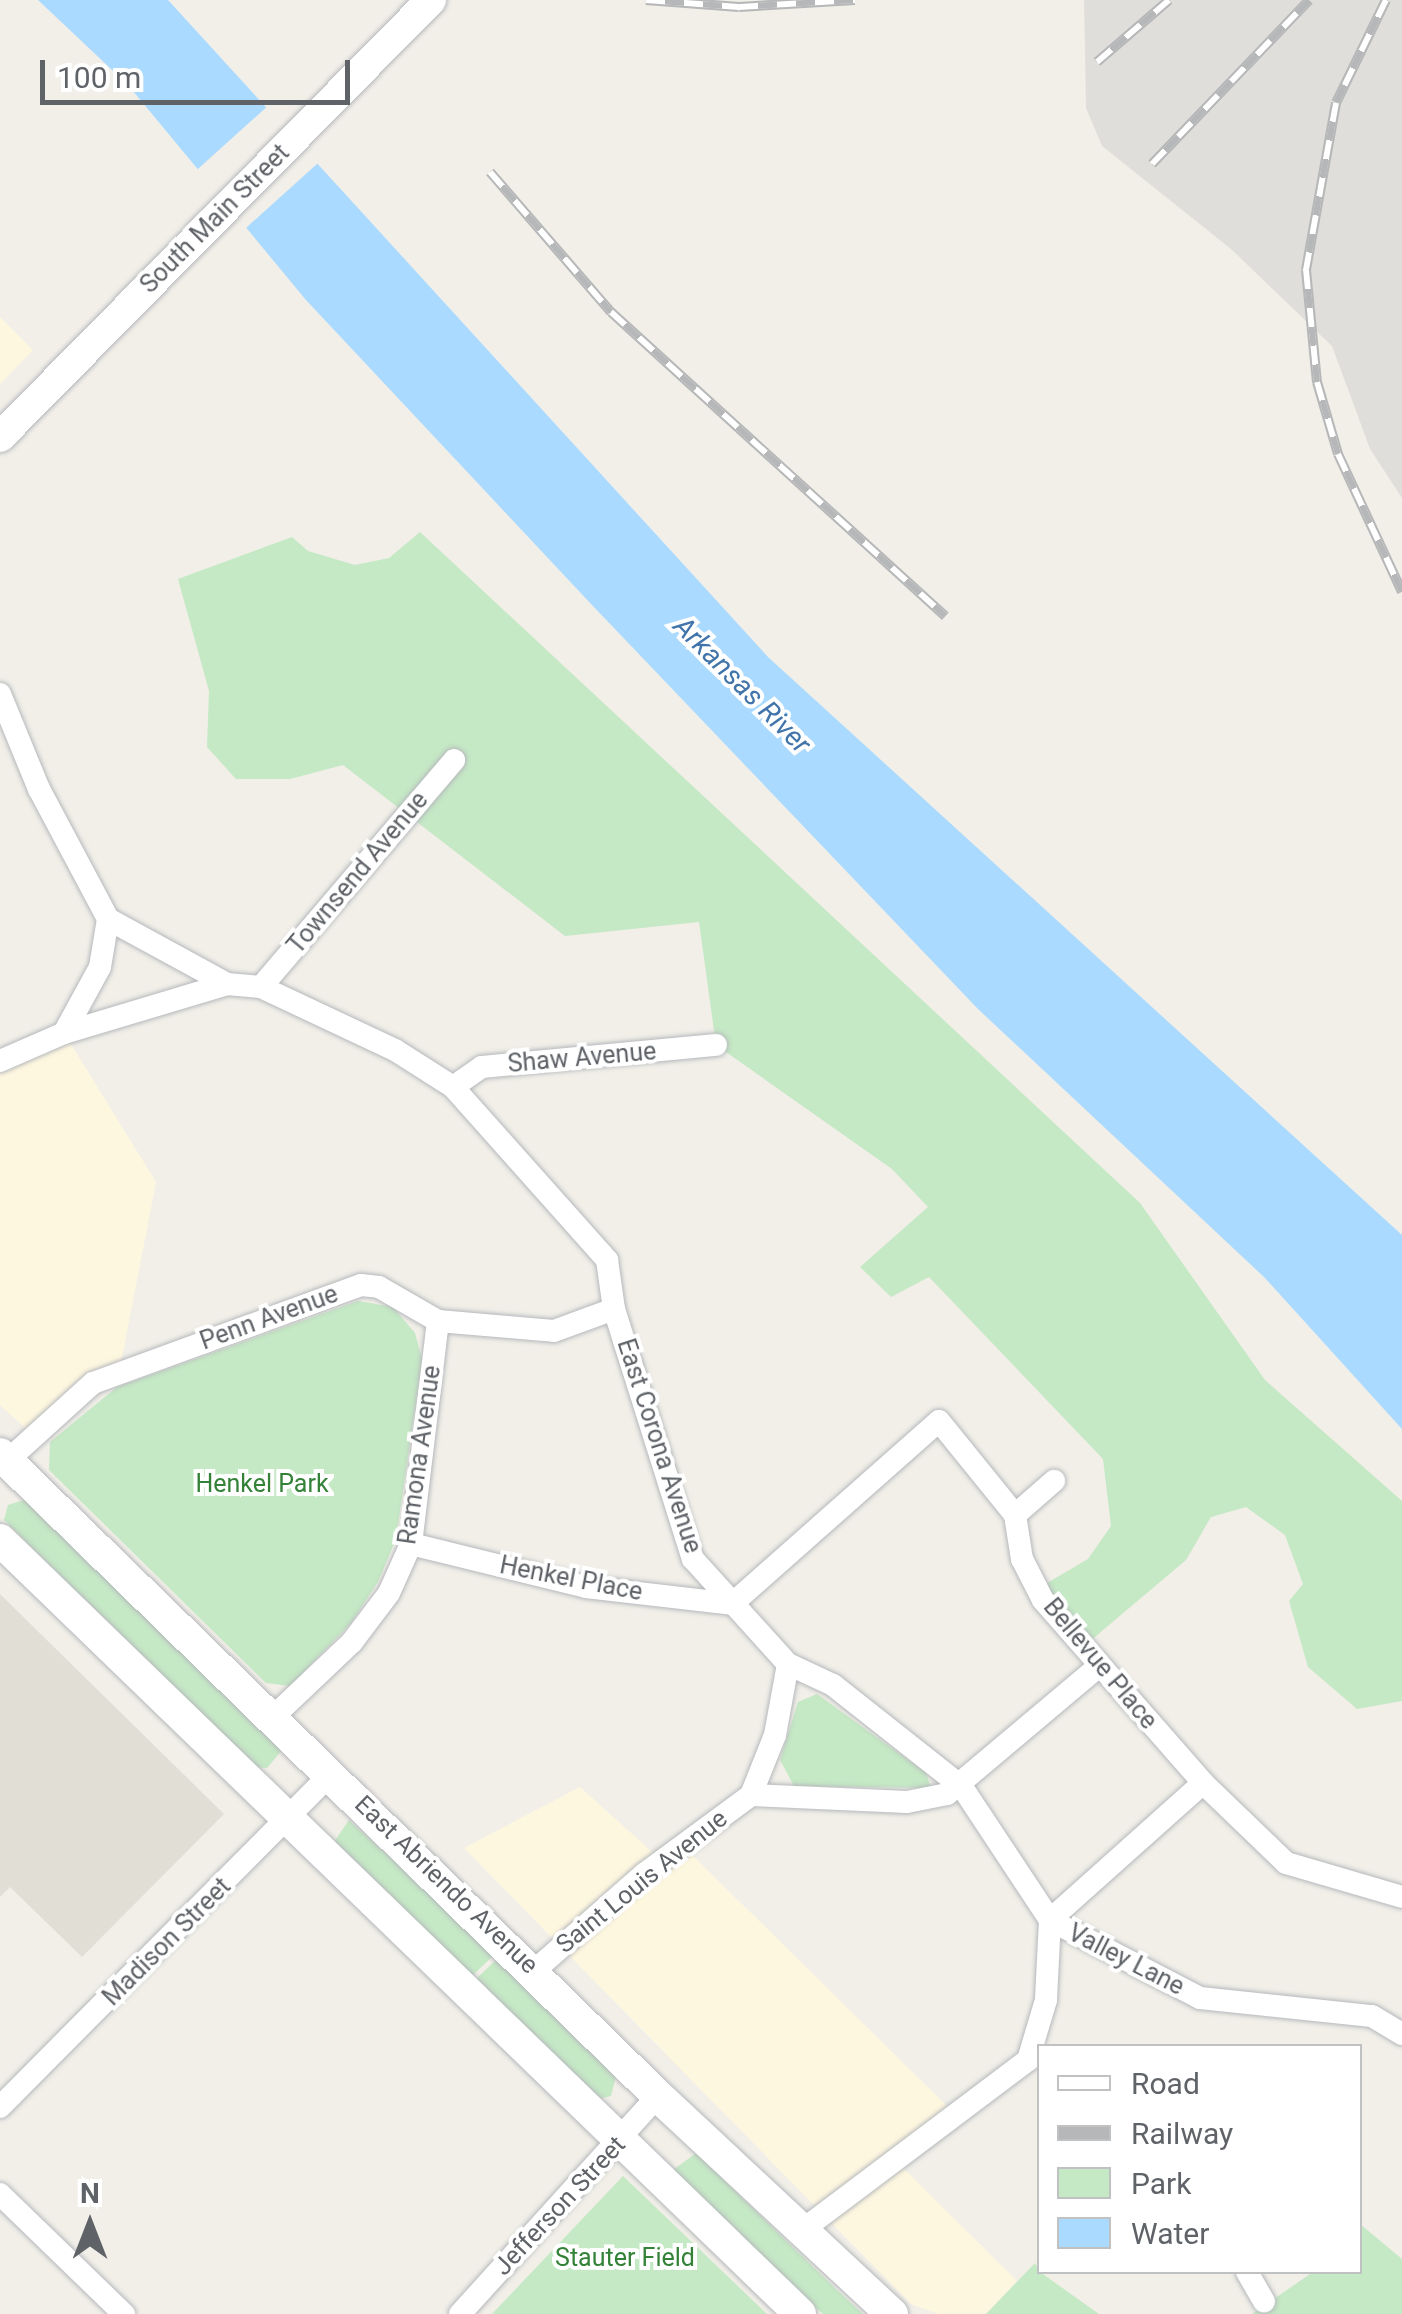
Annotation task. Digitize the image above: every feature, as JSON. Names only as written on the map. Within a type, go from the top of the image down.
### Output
[{"type":"main road","name":"East Abriendo Avenue","points":[[2,1460],[332,1774],[658,2096],[892,2314]]},
{"type":"main road","points":[[0,1540],[619,2146],[800,2314]]},
{"type":"street","name":"South Main Street","points":[[0,437],[430,0]]},
{"type":"street","points":[[0,694],[39,789],[108,920],[100,968],[64,1034]]},
{"type":"street","name":"Townsend Avenue","points":[[261,987],[454,760]]},
{"type":"street","name":"East Corona Avenue","points":[[108,920],[228,984],[261,987],[395,1050],[453,1086],[607,1260],[614,1309],[693,1558],[788,1664],[833,1685],[962,1786],[1050,1920]]},
{"type":"street","points":[[0,1062],[64,1034],[228,984]]},
{"type":"street","name":"Shaw Avenue","points":[[453,1086],[482,1067],[716,1046]]},
{"type":"street","name":"Penn Avenue","points":[[2,1460],[93,1383],[361,1285],[380,1287],[438,1322],[554,1331],[614,1309]]},
{"type":"street","name":"Ramona Avenue","points":[[272,1718],[352,1642],[389,1593],[411,1544],[438,1322]]},
{"type":"street","name":"Bellevue Place","points":[[732,1604],[939,1421],[1015,1516],[1022,1559],[1043,1600],[1203,1784],[1286,1863],[1402,1897]]},
{"type":"street","points":[[1015,1516],[1054,1480]]},
{"type":"street","name":"Henkel Place","points":[[411,1544],[586,1586],[732,1604]]},
{"type":"street","name":"Saint Louis Avenue","points":[[534,1971],[644,1874],[751,1795],[775,1736],[788,1664]]},
{"type":"street","points":[[962,1786],[1099,1666]]},
{"type":"street","name":"Madison Street","points":[[0,2108],[332,1774]]},
{"type":"street","name":"Valley Lane","points":[[1203,1784],[1050,1920],[1200,1998],[1372,2016],[1402,2034]]},
{"type":"street","name":"Saint Louis Avenue","points":[[751,1795],[907,1802],[962,1786]]},
{"type":"street","points":[[1038,2044],[1046,2000],[1050,1920]]},
{"type":"street","points":[[800,2232],[1034,2066]]},
{"type":"street","name":"Jefferson Street","points":[[460,2314],[619,2146],[658,2096]]},
{"type":"street","points":[[0,2194],[124,2314]]},
{"type":"street","points":[[1248,2274],[1264,2302]]},
{"type":"shaded area","points":[[1084,0],[1402,0],[1402,498],[1370,449],[1332,346],[1231,249],[1102,146],[1086,108]]},
{"type":"shaded area","points":[[0,317],[33,350],[0,384]]},
{"type":"shaded area","points":[[64,1033],[156,1182],[119,1373],[34,1436],[0,1405],[0,1062]]},
{"type":"shaded area","points":[[0,1594],[224,1814],[82,1957],[10,1887],[0,1897]]},
{"type":"shaded area","points":[[580,1787],[661,1860],[682,1845],[956,2115],[896,2161],[1017,2281],[986,2314],[939,2314],[911,2304],[464,1848]]},
{"type":"green space","points":[[420,532],[1140,1203],[1265,1380],[1402,1501],[1402,1701],[1357,1709],[1308,1667],[1289,1601],[1303,1584],[1285,1535],[1246,1507],[1211,1517],[1186,1560],[1083,1647],[1037,1589],[1088,1559],[1111,1526],[1103,1459],[929,1277],[891,1297],[860,1267],[928,1207],[892,1169],[716,1045],[699,922],[565,936],[343,765],[290,779],[236,779],[207,747],[209,691],[178,579],[292,537],[308,551],[355,565],[389,558]]},
{"type":"green space","name":"Henkel Park","points":[[358,1301],[393,1307],[415,1333],[422,1359],[396,1539],[378,1582],[351,1623],[290,1686],[266,1683],[49,1470],[50,1442],[117,1387]]},
{"type":"green space","points":[[27,1499],[282,1750],[267,1768],[255,1767],[4,1520],[8,1505]]},
{"type":"green space","points":[[817,1694],[926,1773],[931,1788],[794,1786],[780,1760],[798,1702]]},
{"type":"green space","points":[[349,1820],[495,1954],[471,1977],[334,1842]]},
{"type":"green space","points":[[498,1958],[616,2076],[611,2096],[598,2099],[476,1979]]},
{"type":"green space","points":[[696,2153],[863,2314],[823,2314],[768,2269],[673,2170]]},
{"type":"green space","name":"Stauter Field","points":[[623,2176],[767,2314],[492,2314]]},
{"type":"green space","points":[[1362,2226],[1402,2259],[1402,2314],[1252,2314],[1310,2274],[1362,2274]]},
{"type":"green space","points":[[1035,2263],[1037,2274],[1043,2274],[1099,2314],[986,2314]]},
{"type":"water","name":"Arkansas River","points":[[38,0],[168,0],[768,657],[1402,1235],[1402,1429],[1264,1277],[978,1009],[592,605],[306,300],[128,85]]},
{"type":"pier","points":[[270,104],[321,160],[244,229],[193,173]]},
{"type":"railway","points":[[646,0],[739,7],[855,0]]},
{"type":"railway","points":[[1097,62],[1169,0]]},
{"type":"railway","points":[[1152,164],[1309,0]]},
{"type":"railway","points":[[1386,0],[1336,103],[1306,270],[1317,382],[1338,454],[1402,592]]},
{"type":"railway","points":[[490,172],[611,312],[945,616]]}]
